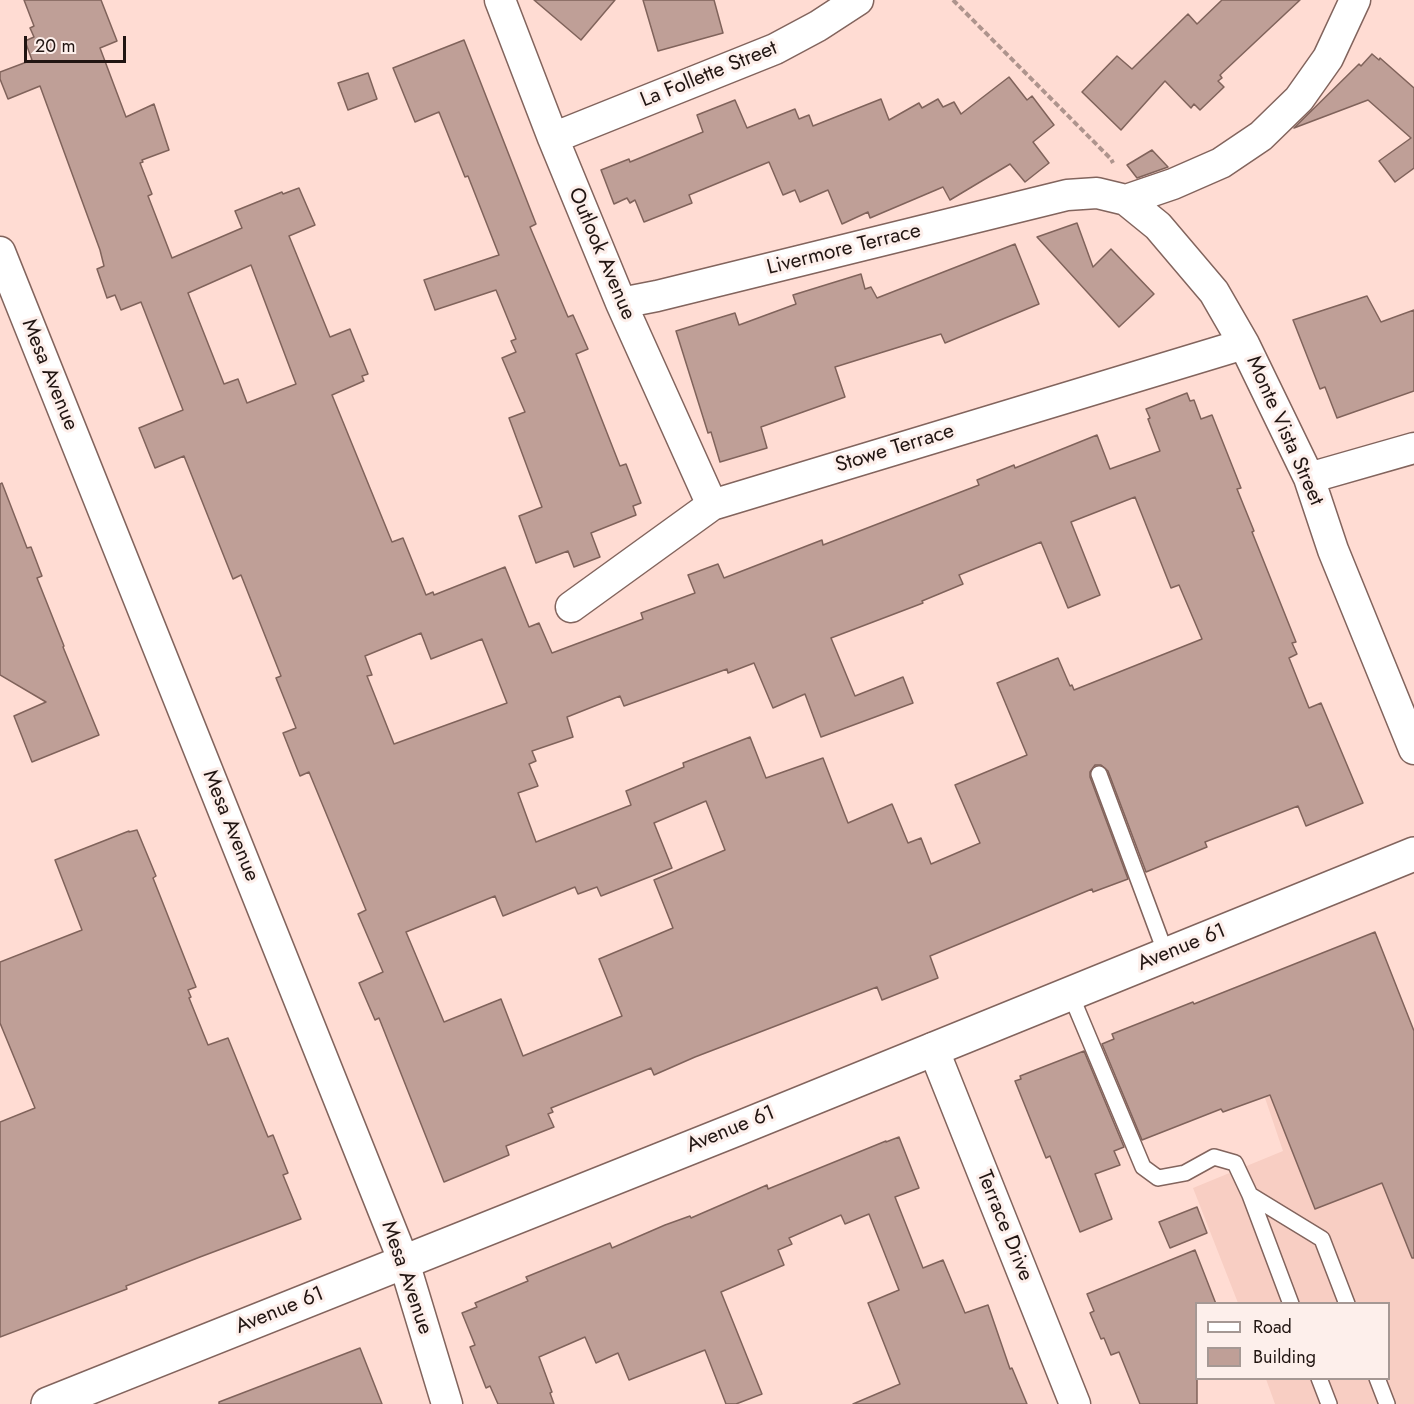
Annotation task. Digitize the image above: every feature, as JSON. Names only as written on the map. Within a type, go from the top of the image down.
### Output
[{"type":"street","name":"Outlook Avenue","points":[[500,0],[553,138],[621,303],[712,505]]},
{"type":"street","name":"La Follette Street","points":[[553,138],[776,50],[858,0]]},
{"type":"street","points":[[1126,200],[1221,164],[1261,136],[1299,99],[1328,58],[1355,0]]},
{"type":"street","name":"Monte Vista Street","points":[[1067,195],[1097,194],[1126,200],[1158,226],[1214,292],[1244,344],[1309,478],[1334,550],[1414,749]]},
{"type":"street","name":"Livermore Terrace","points":[[621,303],[1067,195]]},
{"type":"street","name":"Mesa Avenue","points":[[0,252],[404,1262],[447,1404]]},
{"type":"street","name":"Stowe Terrace","points":[[571,607],[712,505],[1244,344]]},
{"type":"street","points":[[1309,478],[1414,448]]},
{"type":"street","name":"Avenue 61","points":[[48,1404],[1414,854]]},
{"type":"street","name":"Terrace Drive","points":[[933,1048],[1075,1404]]},
{"type":"lane","points":[[1100,774],[1166,954]]},
{"type":"lane","points":[[1070,993],[1143,1167],[1158,1178],[1185,1173],[1214,1157],[1235,1163],[1250,1195],[1290,1302]]},
{"type":"lane","points":[[1250,1195],[1322,1239],[1346,1302]]},
{"type":"lane","points":[[1320,1380],[1329,1404]]},
{"type":"lane","points":[[1378,1380],[1387,1404]]},
{"type":"path","points":[[953,0],[1112,159]]},
{"type":"shaded area","points":[[1414,1038],[1414,1404],[1275,1404],[1266,1380],[1390,1380],[1390,1302],[1238,1302],[1193,1188],[1283,1151],[1265,1098]]},
{"type":"building","points":[[24,0],[101,0],[117,41],[100,48],[126,117],[154,104],[169,150],[142,160],[143,162],[140,163],[152,194],[148,196],[172,258],[242,228],[235,211],[282,192],[283,194],[299,188],[315,225],[289,236],[330,337],[350,329],[368,374],[362,376],[364,381],[332,395],[392,542],[403,538],[426,595],[433,592],[434,595],[505,567],[529,627],[539,623],[552,653],[643,619],[641,613],[695,593],[688,575],[718,564],[724,578],[822,540],[823,545],[979,485],[977,480],[1014,465],[1015,468],[1097,435],[1110,469],[1160,451],[1146,409],[1187,393],[1190,401],[1194,400],[1201,419],[1212,415],[1241,488],[1237,489],[1254,531],[1252,532],[1296,642],[1292,643],[1297,654],[1289,658],[1309,708],[1321,703],[1363,803],[1306,826],[1298,806],[1205,842],[1207,847],[1146,872],[1108,771],[1101,765],[1095,765],[1090,772],[1090,777],[1128,879],[1093,892],[1092,889],[930,956],[938,978],[882,1000],[877,987],[654,1075],[651,1068],[551,1108],[553,1112],[548,1114],[554,1127],[506,1146],[509,1155],[444,1182],[379,1018],[375,1020],[359,983],[383,972],[358,914],[366,910],[309,772],[300,776],[283,733],[296,728],[276,678],[281,676],[241,575],[233,579],[184,456],[155,468],[139,428],[183,410],[141,302],[121,310],[115,295],[107,298],[97,269],[104,266],[100,250],[40,86],[8,99],[0,79],[0,72],[32,60],[25,41],[34,37],[30,28],[34,26]],"holes":[[[251,265],[296,384],[247,403],[238,379],[224,384],[188,293]],[[1135,497],[1171,588],[1179,585],[1202,639],[1074,690],[1058,658],[997,683],[1027,755],[955,785],[980,843],[931,864],[921,838],[908,843],[892,804],[848,823],[823,758],[766,778],[750,737],[683,763],[684,767],[626,791],[631,805],[536,842],[518,793],[538,786],[529,764],[536,761],[532,751],[573,737],[567,717],[620,696],[624,706],[727,669],[728,673],[754,663],[773,708],[805,694],[821,737],[913,703],[903,677],[855,696],[831,638],[923,603],[922,601],[963,584],[959,575],[1041,542],[1068,608],[1100,595],[1071,522]],[[421,633],[431,659],[482,639],[507,703],[394,744],[367,676],[372,675],[365,656]],[[706,801],[725,850],[654,880],[673,928],[599,959],[622,1016],[523,1056],[501,999],[444,1022],[406,932],[495,896],[503,916],[575,887],[578,894],[597,887],[601,896],[672,868],[654,823]]]},
{"type":"building","points":[[534,0],[615,0],[581,40]]},
{"type":"building","points":[[643,0],[714,0],[723,33],[658,51]]},
{"type":"building","points":[[1222,0],[1300,0],[1220,75],[1222,78],[1218,81],[1224,87],[1200,110],[1194,104],[1191,108],[1165,81],[1121,130],[1082,92],[1117,56],[1132,69],[1188,14],[1197,24]]},
{"type":"building","points":[[464,40],[536,224],[530,227],[568,317],[573,315],[588,349],[576,354],[620,466],[626,464],[641,503],[633,506],[636,515],[591,533],[600,557],[574,567],[568,551],[536,563],[519,516],[542,507],[509,418],[525,412],[502,358],[516,352],[511,341],[516,339],[496,290],[435,310],[424,280],[499,255],[468,176],[465,177],[439,112],[415,122],[393,68]]},
{"type":"building","points":[[1372,54],[1379,60],[1380,58],[1414,88],[1414,168],[1395,182],[1379,161],[1411,138],[1368,100],[1294,128]]},
{"type":"building","points":[[368,73],[377,99],[348,110],[338,83]]},
{"type":"building","points":[[1009,77],[1027,100],[1032,96],[1054,125],[1033,142],[1049,163],[1025,182],[1010,164],[950,200],[943,187],[870,218],[868,212],[842,224],[828,190],[800,202],[795,190],[783,195],[769,162],[689,195],[692,203],[644,222],[635,200],[630,203],[627,198],[614,204],[601,170],[629,159],[630,162],[703,132],[697,115],[735,100],[747,128],[795,109],[799,119],[809,115],[813,126],[881,99],[889,120],[919,103],[922,108],[938,99],[943,107],[954,102],[961,114]]},
{"type":"building","points":[[1152,150],[1168,167],[1137,178],[1127,165]]},
{"type":"building","points":[[1077,223],[1093,267],[1111,249],[1154,294],[1119,327],[1037,237]]},
{"type":"building","points":[[1015,244],[1039,304],[945,343],[941,334],[835,367],[845,397],[761,427],[767,448],[720,462],[711,432],[708,433],[676,331],[735,313],[739,325],[796,304],[793,295],[861,274],[865,289],[871,287],[877,298]]},
{"type":"building","points":[[1367,296],[1381,322],[1414,310],[1414,391],[1337,418],[1325,387],[1320,389],[1293,320]]},
{"type":"building","points":[[2,483],[27,548],[31,547],[42,576],[37,578],[99,735],[32,762],[14,716],[46,702],[0,675],[0,484]]},
{"type":"building","points":[[137,830],[156,876],[153,878],[196,987],[188,990],[191,997],[189,998],[208,1045],[228,1038],[268,1137],[273,1135],[288,1173],[283,1175],[301,1219],[0,1337],[0,1122],[35,1108],[0,1023],[0,962],[82,930],[55,860],[129,831]]},
{"type":"building","points":[[1375,932],[1414,1031],[1414,1258],[1412,1258],[1382,1183],[1315,1209],[1270,1095],[1223,1112],[1221,1109],[1142,1140],[1102,1044],[1114,1039],[1112,1034]]},
{"type":"building","points":[[1084,1051],[1124,1147],[1114,1151],[1120,1165],[1095,1174],[1112,1219],[1080,1232],[1050,1156],[1046,1158],[1015,1081],[1021,1079],[1020,1076]]},
{"type":"building","points":[[899,1137],[919,1188],[895,1197],[923,1268],[943,1260],[965,1313],[988,1305],[1010,1369],[1012,1368],[1027,1404],[853,1404],[900,1384],[868,1303],[899,1290],[869,1214],[845,1224],[841,1215],[789,1238],[792,1244],[778,1250],[784,1265],[721,1292],[762,1394],[736,1404],[726,1404],[705,1350],[629,1380],[618,1353],[596,1363],[585,1337],[539,1357],[554,1404],[498,1404],[490,1386],[486,1388],[470,1347],[475,1345],[462,1313],[477,1307],[475,1303],[528,1281],[526,1277],[610,1243],[612,1248],[665,1225],[690,1216],[691,1218],[767,1185],[768,1189]]},
{"type":"building","points":[[1197,1207],[1207,1233],[1170,1248],[1159,1222]]},
{"type":"building","points":[[1195,1250],[1215,1302],[1195,1302],[1197,1404],[1140,1404],[1119,1352],[1111,1355],[1104,1338],[1101,1339],[1090,1313],[1094,1311],[1087,1294]]},
{"type":"building","points":[[360,1348],[382,1404],[219,1404],[219,1402]]}]
